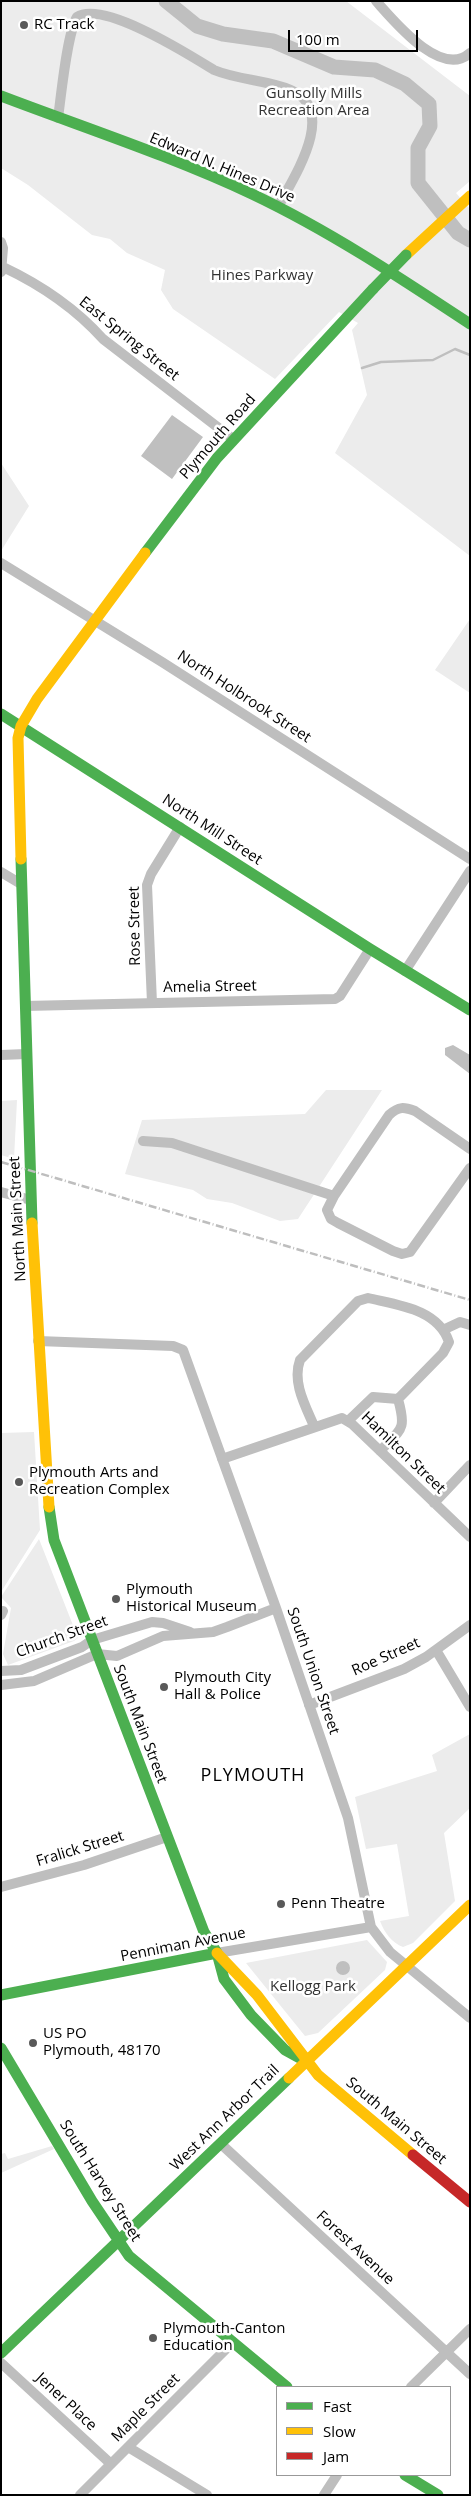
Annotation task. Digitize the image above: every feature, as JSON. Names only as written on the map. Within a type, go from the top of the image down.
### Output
[{"type":"street","points":[[376,1],[409,38],[416,43],[446,59],[459,59],[470,53]]},
{"type":"street","points":[[58,118],[71,34],[76,18],[84,8],[99,6],[130,12],[214,70],[227,76],[292,90],[303,98],[310,107],[313,118],[312,134],[304,155],[278,207]]},
{"type":"street","name":"Edward N. Hines Drive","points":[[1,96],[199,172],[278,207],[375,262],[470,324]]},
{"type":"street","name":"Plymouth Road","points":[[21,726],[93,621],[190,492],[233,439],[406,255],[469,196]]},
{"type":"street","name":"East Spring Street","points":[[1,242],[2,270],[20,275],[90,324],[103,339],[233,439]]},
{"type":"street","name":"North Holbrook Street","points":[[1,562],[93,621],[162,662],[470,860]]},
{"type":"street","name":"North Mill Street","points":[[1,714],[370,949],[470,1010]]},
{"type":"street","name":"North Main Street","points":[[21,726],[18,748],[31,1200],[49,1502]]},
{"type":"street","name":"Rose Street","points":[[152,1003],[148,885],[151,874],[180,827]]},
{"type":"street","points":[[405,971],[470,871]]},
{"type":"street","points":[[1,872],[21,884]]},
{"type":"street","name":"Amelia Street","points":[[25,1006],[338,998],[370,949]]},
{"type":"street","points":[[1,1055],[26,1054]]},
{"type":"street","points":[[470,1149],[415,1111],[405,1107],[397,1108],[389,1115],[334,1196],[328,1210],[331,1218],[393,1251],[402,1254],[410,1252],[470,1168]]},
{"type":"street","points":[[143,1141],[172,1143],[334,1196]]},
{"type":"street","points":[[1,1192],[31,1200]]},
{"type":"street","points":[[314,1426],[297,1380],[296,1371],[300,1360],[358,1301],[368,1298],[429,1315],[445,1329],[449,1342],[443,1353],[398,1400]]},
{"type":"street","points":[[445,1329],[460,1322],[470,1325]]},
{"type":"street","name":"South Union Street","points":[[38,1341],[177,1346],[185,1354],[276,1608],[348,1818],[371,1927],[383,1945],[470,2018]]},
{"type":"street","points":[[348,1421],[373,1397],[398,1400]]},
{"type":"street","points":[[380,1450],[401,1429],[403,1424],[398,1400]]},
{"type":"street","name":"Hamilton Street","points":[[222,1459],[342,1418],[348,1421],[380,1450],[470,1537]]},
{"type":"street","points":[[434,1503],[470,1465]]},
{"type":"street","name":"South Main Street","points":[[49,1502],[54,1540],[204,1932],[217,1953],[235,1968],[305,2061],[470,2202]]},
{"type":"street","name":"Church Street","points":[[3,1685],[34,1681],[97,1654],[117,1656],[163,1636],[213,1632],[276,1608]]},
{"type":"street","name":"Church Street","points":[[2,1670],[21,1670],[82,1647],[92,1640],[152,1622],[163,1623],[191,1633]]},
{"type":"street","name":"Roe Street","points":[[309,1705],[404,1669],[436,1650],[470,1625]]},
{"type":"street","points":[[436,1650],[470,1707]]},
{"type":"street","points":[[2,1670],[3,1685]]},
{"type":"street","name":"Fralick Street","points":[[1,1887],[91,1863],[167,1837]]},
{"type":"street","name":"West Ann Arbor Trail","points":[[1,2353],[470,1905]]},
{"type":"street","name":"Penniman Avenue","points":[[1,1995],[217,1953],[371,1927]]},
{"type":"street","name":"South Harvey Street","points":[[1,2048],[92,2201],[129,2256],[286,2386]]},
{"type":"street","name":"Forest Avenue","points":[[221,2144],[470,2374]]},
{"type":"street","points":[[412,2386],[470,2329]]},
{"type":"street","name":"Maple Street","points":[[80,2495],[233,2342]]},
{"type":"street","name":"Jener Place","points":[[1,2363],[111,2464]]},
{"type":"street","points":[[128,2447],[207,2495]]},
{"type":"street","points":[[324,2495],[335,2476]]},
{"type":"street","points":[[407,2476],[438,2495]]},
{"type":"green space","points":[[1,1],[346,1],[470,96],[470,181],[456,193],[470,209],[470,556],[335,453],[367,395],[352,330],[358,323],[339,312],[275,379],[173,309],[161,290],[165,270],[127,253],[110,239],[92,235],[28,185],[1,168]]},
{"type":"green space","points":[[1,463],[29,506],[1,551]]},
{"type":"green space","points":[[470,619],[470,693],[435,670]]},
{"type":"green space","points":[[326,1090],[382,1090],[298,1219],[280,1221],[232,1203],[207,1199],[193,1190],[125,1174],[142,1120],[305,1114]]},
{"type":"green space","points":[[17,1100],[14,1159],[1,1155],[1,1101]]},
{"type":"green space","name":"Plymouth Arts and Recreation Complex","points":[[34,1432],[40,1530],[1,1592],[1,1433]]},
{"type":"green space","points":[[39,1539],[78,1638],[8,1665],[3,1654],[11,1608],[1,1597]]},
{"type":"green space","points":[[470,1734],[470,1808],[444,1833],[455,1901],[413,1943],[403,1947],[389,1937],[380,1921],[409,1916],[397,1844],[366,1849],[355,1797],[437,1771],[432,1755]]},
{"type":"green space","name":"Kellogg Park","points":[[367,1940],[387,1962],[385,1970],[318,2033],[305,2036],[246,1963]]},
{"type":"green space","points":[[52,2146],[54,2149],[1,2173],[1,2154],[5,2153],[8,2159]]},
{"type":"shaded area","points":[[172,415],[203,437],[172,479],[141,456]]},
{"type":"shaded area","points":[[453,1045],[470,1055],[470,1074],[445,1055],[445,1048]]},
{"type":"shaded area","points":[[343,1961],[348,1963],[350,1968],[348,1973],[343,1975],[338,1973],[336,1968],[338,1963]]},
{"type":"waterway","points":[[166,1],[197,26],[223,34],[273,41],[334,67],[375,70],[405,84],[429,104],[430,126],[418,148],[418,183],[458,233],[470,240]]},
{"type":"waterway","points":[[362,368],[381,362],[433,360],[455,349],[470,355]]},
{"type":"railway","points":[[1,1162],[470,1300]]},
{"type":"traffic: fast","points":[[1,96],[159,155],[252,194],[336,239],[470,324]]},
{"type":"traffic: fast","points":[[373,289],[406,255]]},
{"type":"traffic: fast","points":[[145,553],[217,458],[373,289]]},
{"type":"traffic: fast","points":[[1,714],[370,949],[470,1010]]},
{"type":"traffic: fast","points":[[21,859],[32,1223]]},
{"type":"traffic: fast","points":[[49,1507],[54,1540],[204,1932],[217,1953],[224,1979],[251,2015],[285,2050],[305,2061]]},
{"type":"traffic: fast","points":[[1,1995],[217,1953]]},
{"type":"traffic: fast","points":[[1,2048],[92,2201],[129,2256],[286,2386]]},
{"type":"traffic: fast","points":[[1,2353],[289,2078]]},
{"type":"traffic: fast","points":[[407,2476],[438,2495]]},
{"type":"traffic: slow","points":[[406,255],[470,196]]},
{"type":"traffic: slow","points":[[21,859],[18,738],[21,726],[37,699],[145,553]]},
{"type":"traffic: slow","points":[[32,1223],[49,1507]]},
{"type":"traffic: slow","points":[[289,2078],[470,1905]]},
{"type":"traffic: slow","points":[[217,1953],[257,1995],[318,2075],[413,2155]]},
{"type":"traffic: jam","points":[[413,2155],[470,2202]]},
{"type":"place","name":"RC Track","points":[[24,25]]},
{"type":"place","name":"Plymouth Arts and Recreation Complex","points":[[19,1482]]},
{"type":"place","name":"Plymouth Historical Museum","points":[[116,1599]]},
{"type":"place","name":"Plymouth City Hall & Police","points":[[164,1687]]},
{"type":"place","name":"Penn Theatre","points":[[281,1904]]},
{"type":"place","name":"US PO Plymouth, 48170","points":[[33,2043]]},
{"type":"place","name":"Plymouth-Canton Education","points":[[153,2338]]},
{"type":"district","name":"PLYMOUTH","points":[[253,1776]]},
{"type":"park label","name":"Gunsolly Mills Recreation Area","points":[[314,102]]},
{"type":"park label","name":"Hines Parkway","points":[[262,276]]}]
